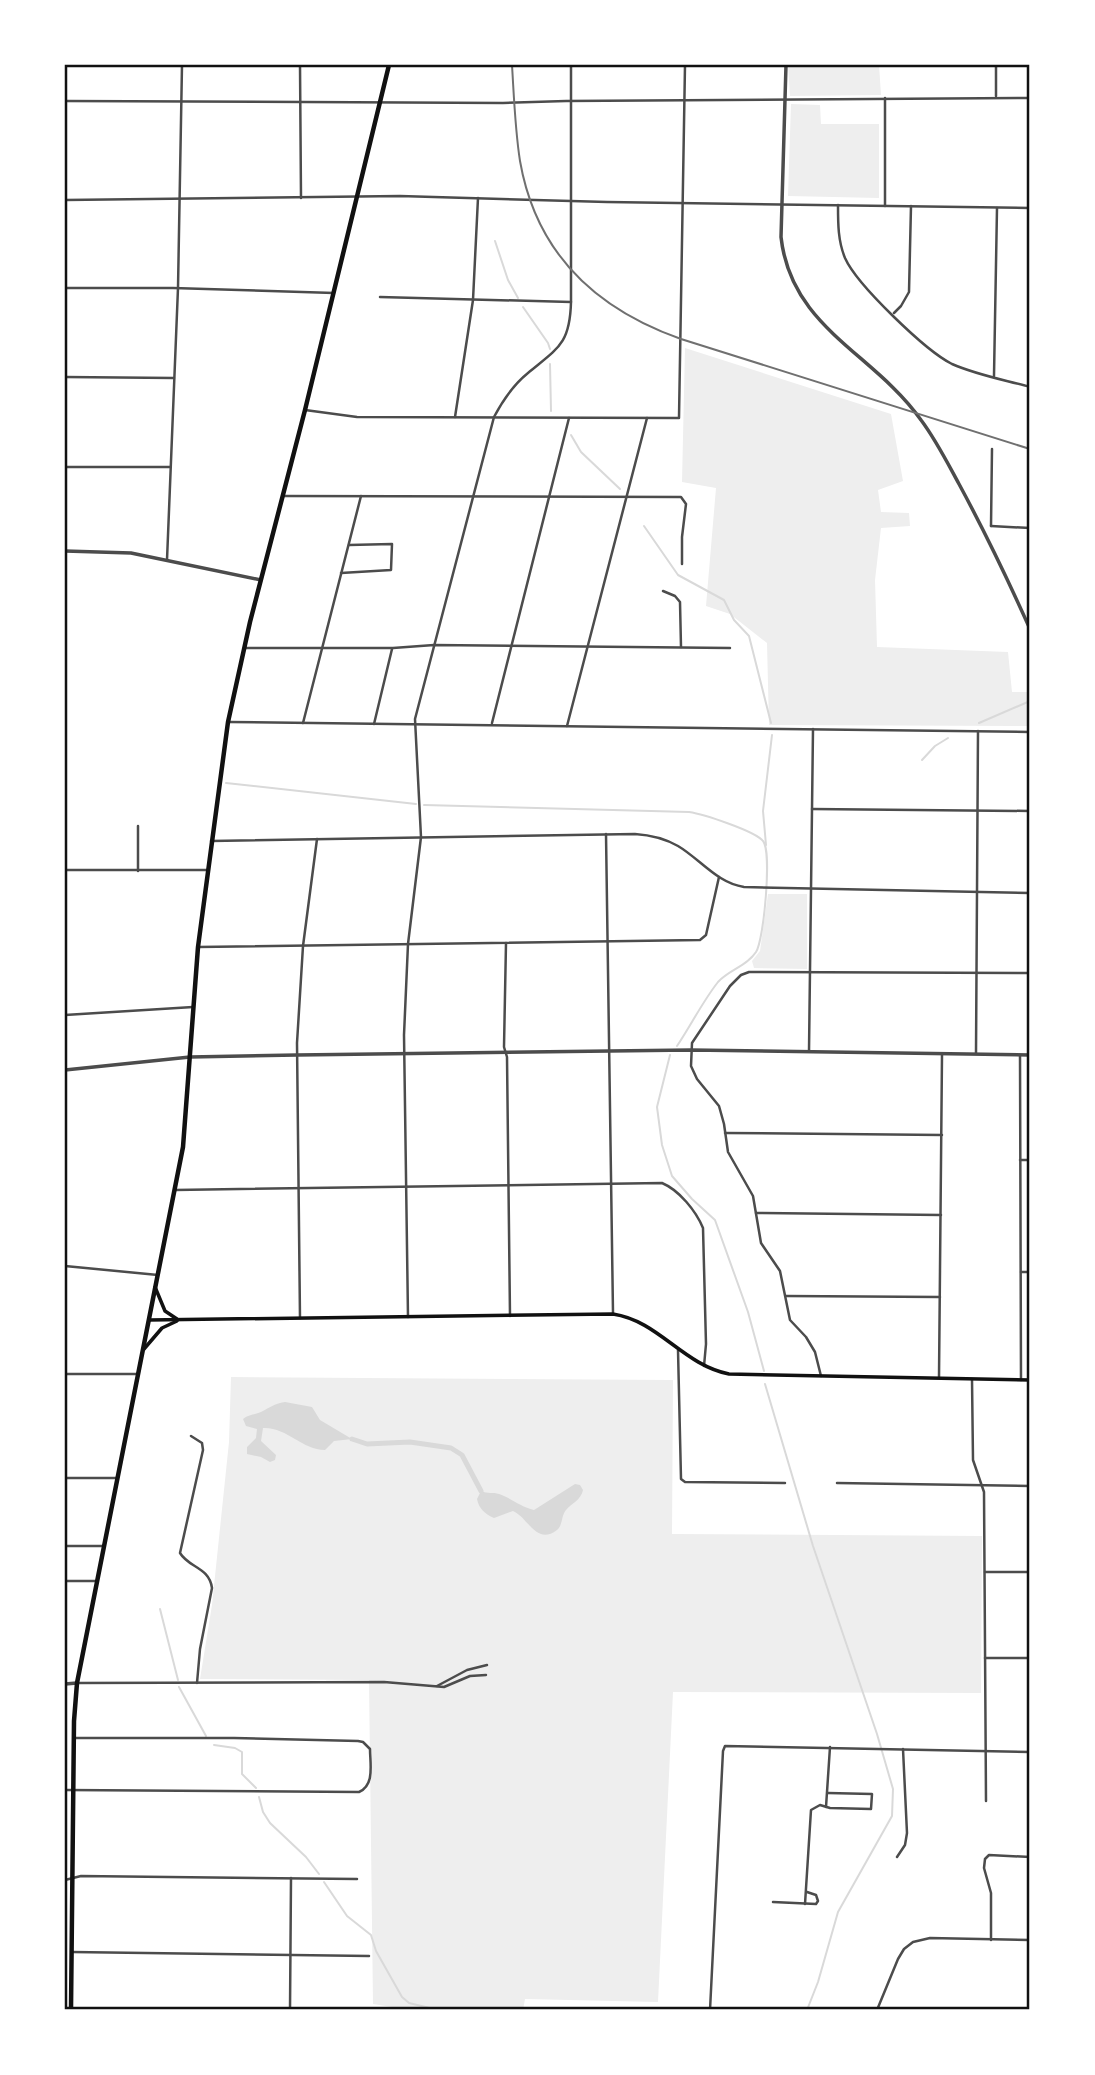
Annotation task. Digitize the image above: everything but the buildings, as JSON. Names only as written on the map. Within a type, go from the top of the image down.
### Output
[{"type":"main road","points":[[71,2010],[77,1683],[185,1131],[198,947],[228,722],[389,65]]},
{"type":"main road","points":[[155,1287],[165,1311],[179,1320]]},
{"type":"main road","points":[[149,1320],[613,1314],[640,1322],[704,1366],[737,1375],[1030,1380]]},
{"type":"main road","points":[[142,1351],[162,1328],[179,1320]]},
{"type":"street","points":[[167,560],[178,288],[182,65]]},
{"type":"street","points":[[300,65],[301,198]]},
{"type":"street","points":[[408,1317],[404,1054],[408,944],[421,837],[416,715],[494,417],[519,382],[562,345],[569,325],[571,65]]},
{"type":"street","points":[[305,410],[349,416],[679,418],[685,65]]},
{"type":"street","points":[[786,65],[781,204],[781,237],[785,261],[804,303],[824,326],[875,370],[914,409],[931,434],[985,531],[1030,629]]},
{"type":"street","points":[[996,65],[996,98]]},
{"type":"street","points":[[885,98],[885,206]]},
{"type":"street","points":[[65,101],[514,103],[1030,98]]},
{"type":"street","points":[[65,200],[357,196],[1030,208]]},
{"type":"street","points":[[455,417],[473,300],[478,198]]},
{"type":"street","points":[[838,205],[840,243],[849,265],[860,282],[915,337],[952,364],[1030,387]]},
{"type":"street","points":[[893,314],[906,300],[909,292],[911,206]]},
{"type":"street","points":[[994,377],[997,208]]},
{"type":"street","points":[[65,288],[178,288],[334,293]]},
{"type":"street","points":[[380,297],[571,302]]},
{"type":"street","points":[[65,377],[174,378]]},
{"type":"street","points":[[491,725],[569,418]]},
{"type":"street","points":[[567,726],[647,418]]},
{"type":"street","points":[[991,526],[992,449]]},
{"type":"street","points":[[65,467],[170,467]]},
{"type":"street","points":[[284,496],[681,497],[686,504],[682,565]]},
{"type":"street","points":[[303,723],[361,496]]},
{"type":"street","points":[[985,531],[991,526],[1030,528]]},
{"type":"street","points":[[341,573],[391,570],[392,544],[349,545]]},
{"type":"street","points":[[65,551],[115,551],[261,580]]},
{"type":"street","points":[[663,591],[675,596],[680,602],[681,648]]},
{"type":"street","points":[[244,648],[393,648],[434,645],[730,648]]},
{"type":"street","points":[[374,724],[393,648]]},
{"type":"street","points":[[228,722],[1030,732]]},
{"type":"street","points":[[809,1053],[813,729]]},
{"type":"street","points":[[976,1055],[978,731]]},
{"type":"street","points":[[812,809],[1030,811]]},
{"type":"street","points":[[138,826],[138,870]]},
{"type":"street","points":[[606,834],[613,1314]]},
{"type":"street","points":[[211,841],[635,834],[661,838],[684,849],[719,877],[739,886],[812,890],[1030,893]]},
{"type":"street","points":[[300,1319],[297,1055],[303,946],[317,839]]},
{"type":"street","points":[[65,870],[207,870]]},
{"type":"street","points":[[198,947],[701,940],[706,935],[712,915],[719,877]]},
{"type":"street","points":[[506,943],[509,1315]]},
{"type":"street","points":[[821,1377],[815,1352],[806,1337],[790,1320],[780,1271],[761,1243],[750,1190],[728,1152],[719,1106],[694,1073],[692,1043],[730,986],[741,975],[757,971],[1030,974]]},
{"type":"street","points":[[65,1015],[193,1007]]},
{"type":"street","points":[[65,1070],[190,1058],[297,1055],[691,1050],[1030,1055]]},
{"type":"street","points":[[939,1379],[942,1055]]},
{"type":"street","points":[[1020,1055],[1021,1380]]},
{"type":"street","points":[[725,1133],[942,1135]]},
{"type":"street","points":[[1020,1160],[1030,1160]]},
{"type":"street","points":[[175,1190],[656,1182],[668,1186],[703,1227],[706,1344],[704,1366]]},
{"type":"street","points":[[756,1213],[941,1215]]},
{"type":"street","points":[[65,1266],[158,1275]]},
{"type":"street","points":[[1021,1272],[1030,1272]]},
{"type":"street","points":[[786,1296],[940,1297]]},
{"type":"street","points":[[678,1350],[681,1479],[685,1482],[785,1483]]},
{"type":"street","points":[[65,1374],[138,1374]]},
{"type":"street","points":[[972,1379],[973,1460],[985,1492],[986,1801]]},
{"type":"street","points":[[191,1436],[202,1443],[202,1450],[180,1552],[184,1559],[199,1567],[211,1579],[212,1588],[200,1649],[197,1683]]},
{"type":"street","points":[[65,1478],[117,1478]]},
{"type":"street","points":[[837,1483],[1030,1486]]},
{"type":"street","points":[[65,1546],[103,1546]]},
{"type":"street","points":[[985,1572],[1030,1572]]},
{"type":"street","points":[[65,1581],[96,1581]]},
{"type":"street","points":[[985,1658],[1030,1658]]},
{"type":"street","points":[[437,1686],[467,1670],[487,1665]]},
{"type":"street","points":[[65,1684],[384,1682],[449,1686],[470,1676],[486,1675]]},
{"type":"street","points":[[65,1790],[359,1792],[367,1787],[369,1781],[370,1749],[358,1741],[74,1738]]},
{"type":"street","points":[[710,2010],[724,1747],[730,1744],[1030,1752]]},
{"type":"street","points":[[826,1807],[830,1747]]},
{"type":"street","points":[[897,1857],[905,1845],[908,1823],[903,1749]]},
{"type":"street","points":[[805,1904],[810,1814],[815,1807],[871,1810],[872,1794],[828,1793]]},
{"type":"street","points":[[991,1940],[991,1893],[984,1868],[985,1859],[989,1855],[1030,1857]]},
{"type":"street","points":[[65,1880],[81,1876],[357,1879]]},
{"type":"street","points":[[290,2010],[291,1878]]},
{"type":"street","points":[[773,1902],[816,1905],[816,1895],[806,1892]]},
{"type":"street","points":[[877,2010],[898,1959],[904,1949],[913,1942],[930,1938],[1030,1940]]},
{"type":"street","points":[[72,1952],[369,1956]]},
{"type":"street","points":[[65,1988],[72,1988]]},
{"type":"shaded area","points":[[788,65],[879,65],[881,95],[790,96]]},
{"type":"shaded area","points":[[791,104],[820,105],[821,124],[879,124],[879,198],[788,196]]},
{"type":"shaded area","points":[[685,348],[891,414],[903,481],[878,490],[881,512],[909,513],[910,526],[881,528],[875,580],[877,647],[1008,652],[1012,692],[1030,692],[1030,726],[769,725],[767,643],[730,614],[706,606],[716,488],[682,482]]},
{"type":"shaded area","points":[[768,894],[807,894],[807,969],[754,968],[752,961],[760,951]]},
{"type":"shaded area","points":[[231,1377],[673,1380],[672,1534],[982,1536],[981,1693],[673,1692],[658,2002],[525,1999],[523,2010],[411,2010],[373,2004],[369,1680],[200,1679],[212,1605],[229,1442]]},
{"type":"shaded area","points":[[285,1402],[312,1407],[320,1420],[352,1439],[334,1441],[325,1450],[309,1446],[280,1431],[263,1428],[261,1441],[276,1455],[275,1460],[270,1462],[247,1454],[247,1447],[256,1438],[257,1429],[246,1426],[243,1419]]},
{"type":"shaded area","points":[[575,1484],[580,1485],[582,1493],[566,1510],[559,1528],[550,1534],[538,1533],[513,1511],[494,1518],[485,1513],[477,1499],[481,1491],[497,1493],[534,1510]]},
{"type":"waterway","points":[[495,241],[508,280],[518,298]]},
{"type":"waterway","points":[[523,307],[550,349]]},
{"type":"waterway","points":[[550,364],[551,411]]},
{"type":"waterway","points":[[571,435],[581,452],[620,489]]},
{"type":"waterway","points":[[644,526],[678,575],[724,600],[734,620],[749,636],[771,723]]},
{"type":"waterway","points":[[979,723],[1030,701]]},
{"type":"waterway","points":[[766,845],[763,811],[772,735]]},
{"type":"waterway","points":[[922,760],[935,746],[948,738]]},
{"type":"waterway","points":[[226,783],[416,804]]},
{"type":"waterway","points":[[424,805],[689,812],[740,828],[763,841],[767,861],[766,896],[762,931],[756,952],[748,961],[718,982],[677,1046]]},
{"type":"waterway","points":[[670,1055],[657,1107],[662,1145],[672,1176],[715,1220],[748,1312],[764,1371]]},
{"type":"waterway","points":[[765,1384],[813,1546],[893,1789],[892,1816],[838,1912],[807,2010]]},
{"type":"waterway","points":[[352,1439],[367,1444],[410,1442],[451,1448],[462,1455],[481,1491]]},
{"type":"waterway","points":[[160,1609],[178,1680]]},
{"type":"waterway","points":[[179,1687],[206,1736]]},
{"type":"waterway","points":[[214,1745],[235,1748],[242,1752],[242,1774],[256,1788]]},
{"type":"waterway","points":[[259,1797],[263,1812],[270,1823],[306,1857],[319,1874]]},
{"type":"waterway","points":[[324,1882],[347,1916],[371,1935],[376,1951],[402,1997],[409,2003],[438,2010]]},
{"type":"railway","points":[[512,65],[518,149],[528,194],[540,223],[556,250],[597,294],[650,327],[681,339],[1030,449]]}]
